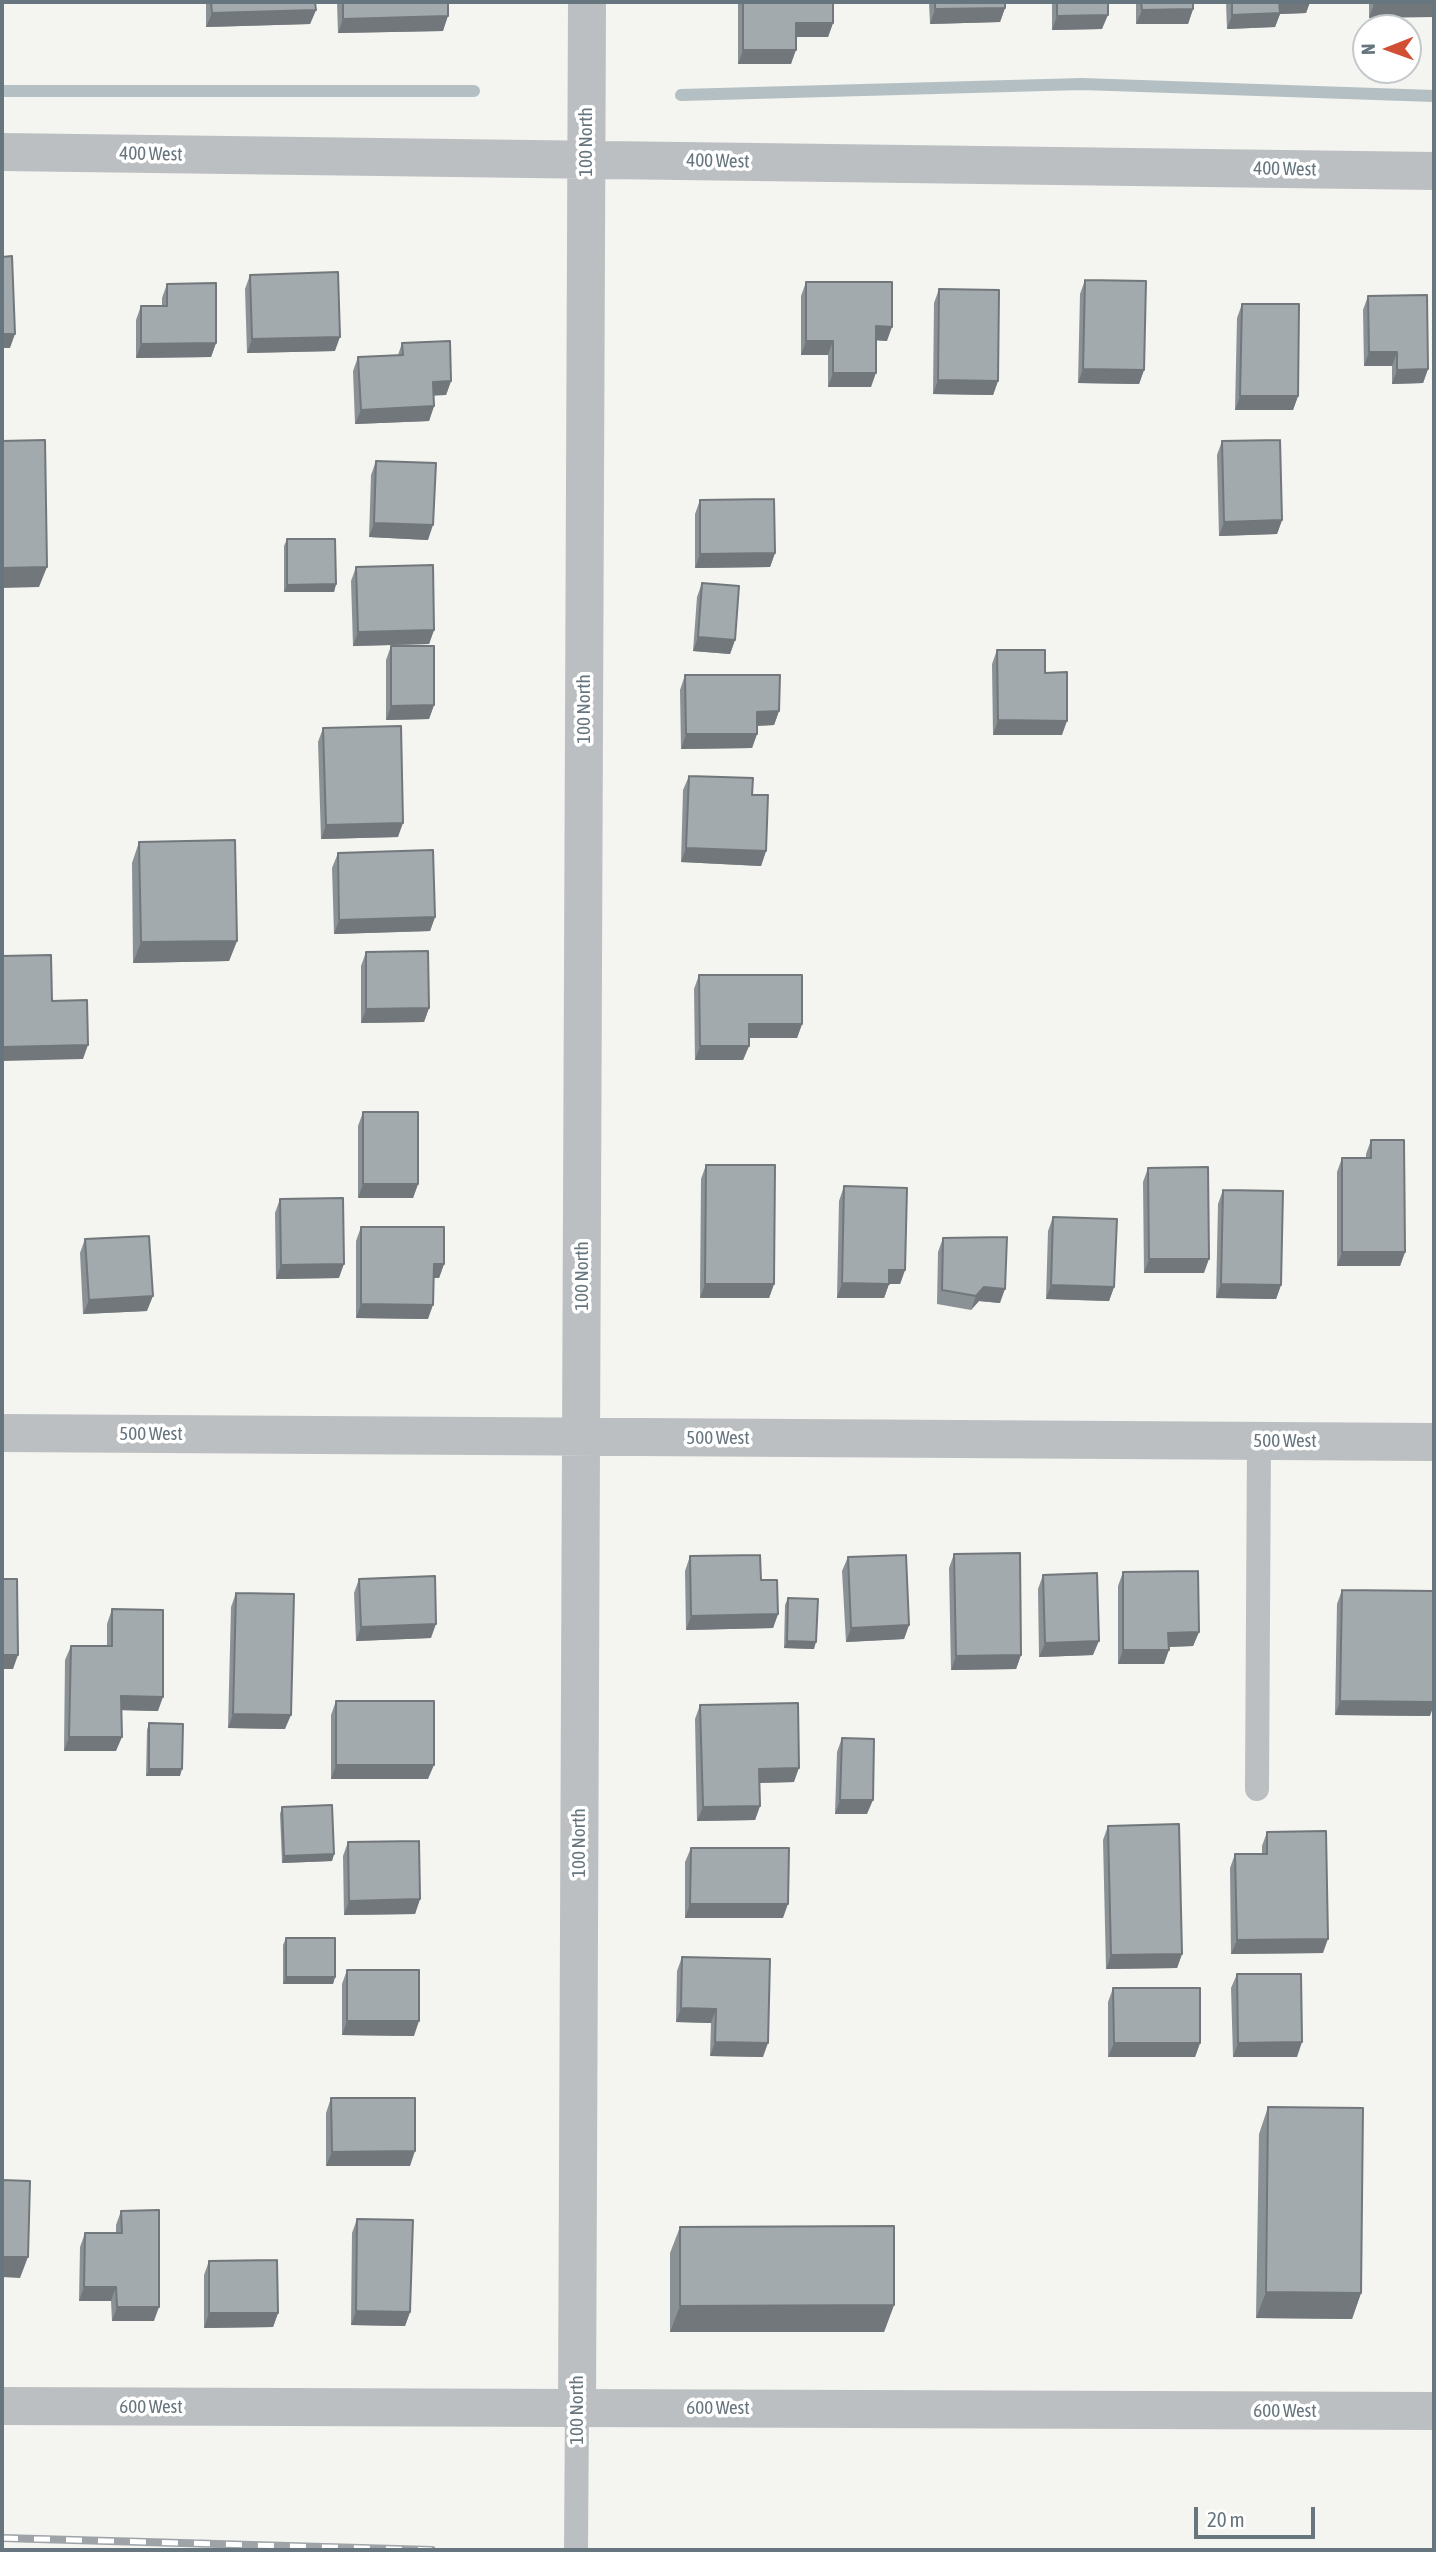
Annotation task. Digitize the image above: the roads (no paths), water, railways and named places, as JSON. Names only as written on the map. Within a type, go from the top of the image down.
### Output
[{"type":"street","name":"100 North","points":[[577,2407],[587,2]]},
{"type":"street","name":"400 West","points":[[2,152],[1434,171]]},
{"type":"street","name":"500 West","points":[[2,1433],[1434,1441]]},
{"type":"street","name":"600 West","points":[[2,2406],[1434,2411]]},
{"type":"lane","points":[[1257,1789],[1258,1441]]},
{"type":"lane","name":"100 North","points":[[576,2550],[577,2407]]},
{"type":"waterway","points":[[681,95],[1082,84],[1434,96]]},
{"type":"waterway","points":[[2,91],[474,91]]},
{"type":"railway","points":[[2,2538],[432,2550]]}]
